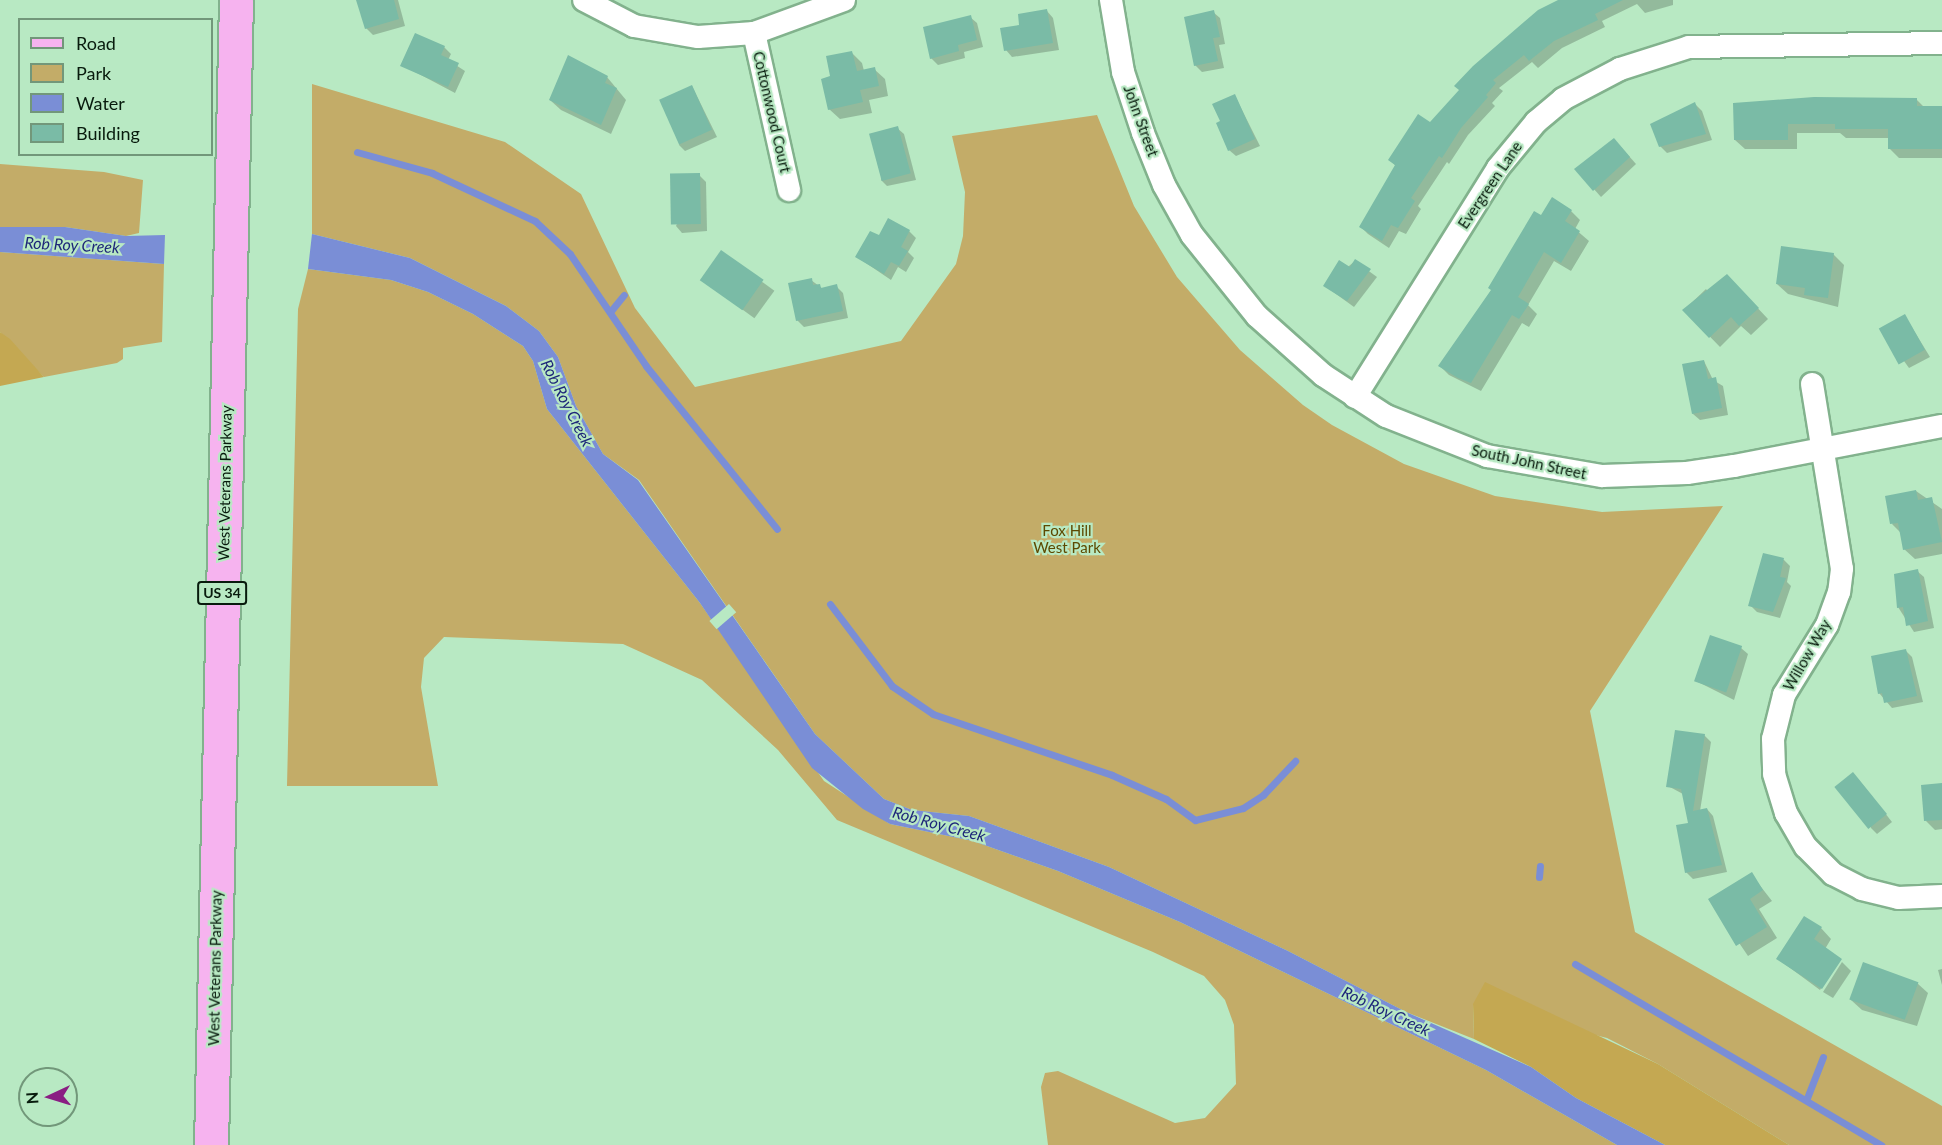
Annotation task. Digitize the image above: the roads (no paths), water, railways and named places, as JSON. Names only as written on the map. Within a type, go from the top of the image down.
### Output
[{"type":"main road","name":"West Veterans Parkway","points":[[211,1145],[236,0]]},
{"type":"street","points":[[584,0],[634,26],[671,34],[754,33],[844,0]]},
{"type":"street","name":"John Street","points":[[1111,0],[1124,72],[1143,133],[1164,185],[1192,235]]},
{"type":"street","name":"Cottonwood Court","points":[[754,33],[789,190]]},
{"type":"street","name":"Evergreen Lane","points":[[1355,397],[1498,168],[1536,122],[1563,99],[1631,64],[1689,47],[1942,43]]},
{"type":"street","name":"South John Street","points":[[1192,235],[1257,316],[1323,375],[1355,397],[1454,446],[1568,473],[1602,476],[1687,473],[1942,426]]},
{"type":"street","points":[[1812,384],[1821,450]]},
{"type":"street","name":"Willow Way","points":[[1821,450],[1839,541],[1839,592],[1827,625],[1784,695],[1773,738],[1774,774],[1786,813],[1806,848],[1833,874],[1862,890],[1898,898],[1942,896]]},
{"type":"water","name":"Rob Roy Creek","points":[[0,227],[65,227],[126,236],[165,235],[164,264],[0,252]]},
{"type":"water","name":"Rob Roy Creek","points":[[312,234],[410,258],[506,306],[539,331],[558,357],[576,406],[603,454],[638,480],[815,734],[884,799],[912,810],[969,816],[1109,867],[1288,951],[1406,1012],[1531,1067],[1576,1098],[1665,1145],[1617,1145],[1486,1070],[1180,922],[1058,871],[973,841],[890,824],[863,809],[812,768],[700,603],[547,409],[533,361],[523,346],[473,314],[428,292],[391,280],[308,269]]},
{"type":"waterway","points":[[357,152],[432,173],[535,221],[570,254],[646,366],[777,529]]},
{"type":"waterway","points":[[610,312],[624,295]]},
{"type":"waterway","points":[[830,604],[892,686],[933,714],[1112,775],[1166,799],[1195,820],[1243,808],[1263,795],[1295,761]]},
{"type":"waterway","points":[[1539,877],[1540,866]]},
{"type":"waterway","points":[[1575,964],[1881,1145]]},
{"type":"waterway","points":[[1807,1098],[1823,1057]]},
{"type":"park label","name":"Fox Hill West Park","points":[[1067,538]]}]
